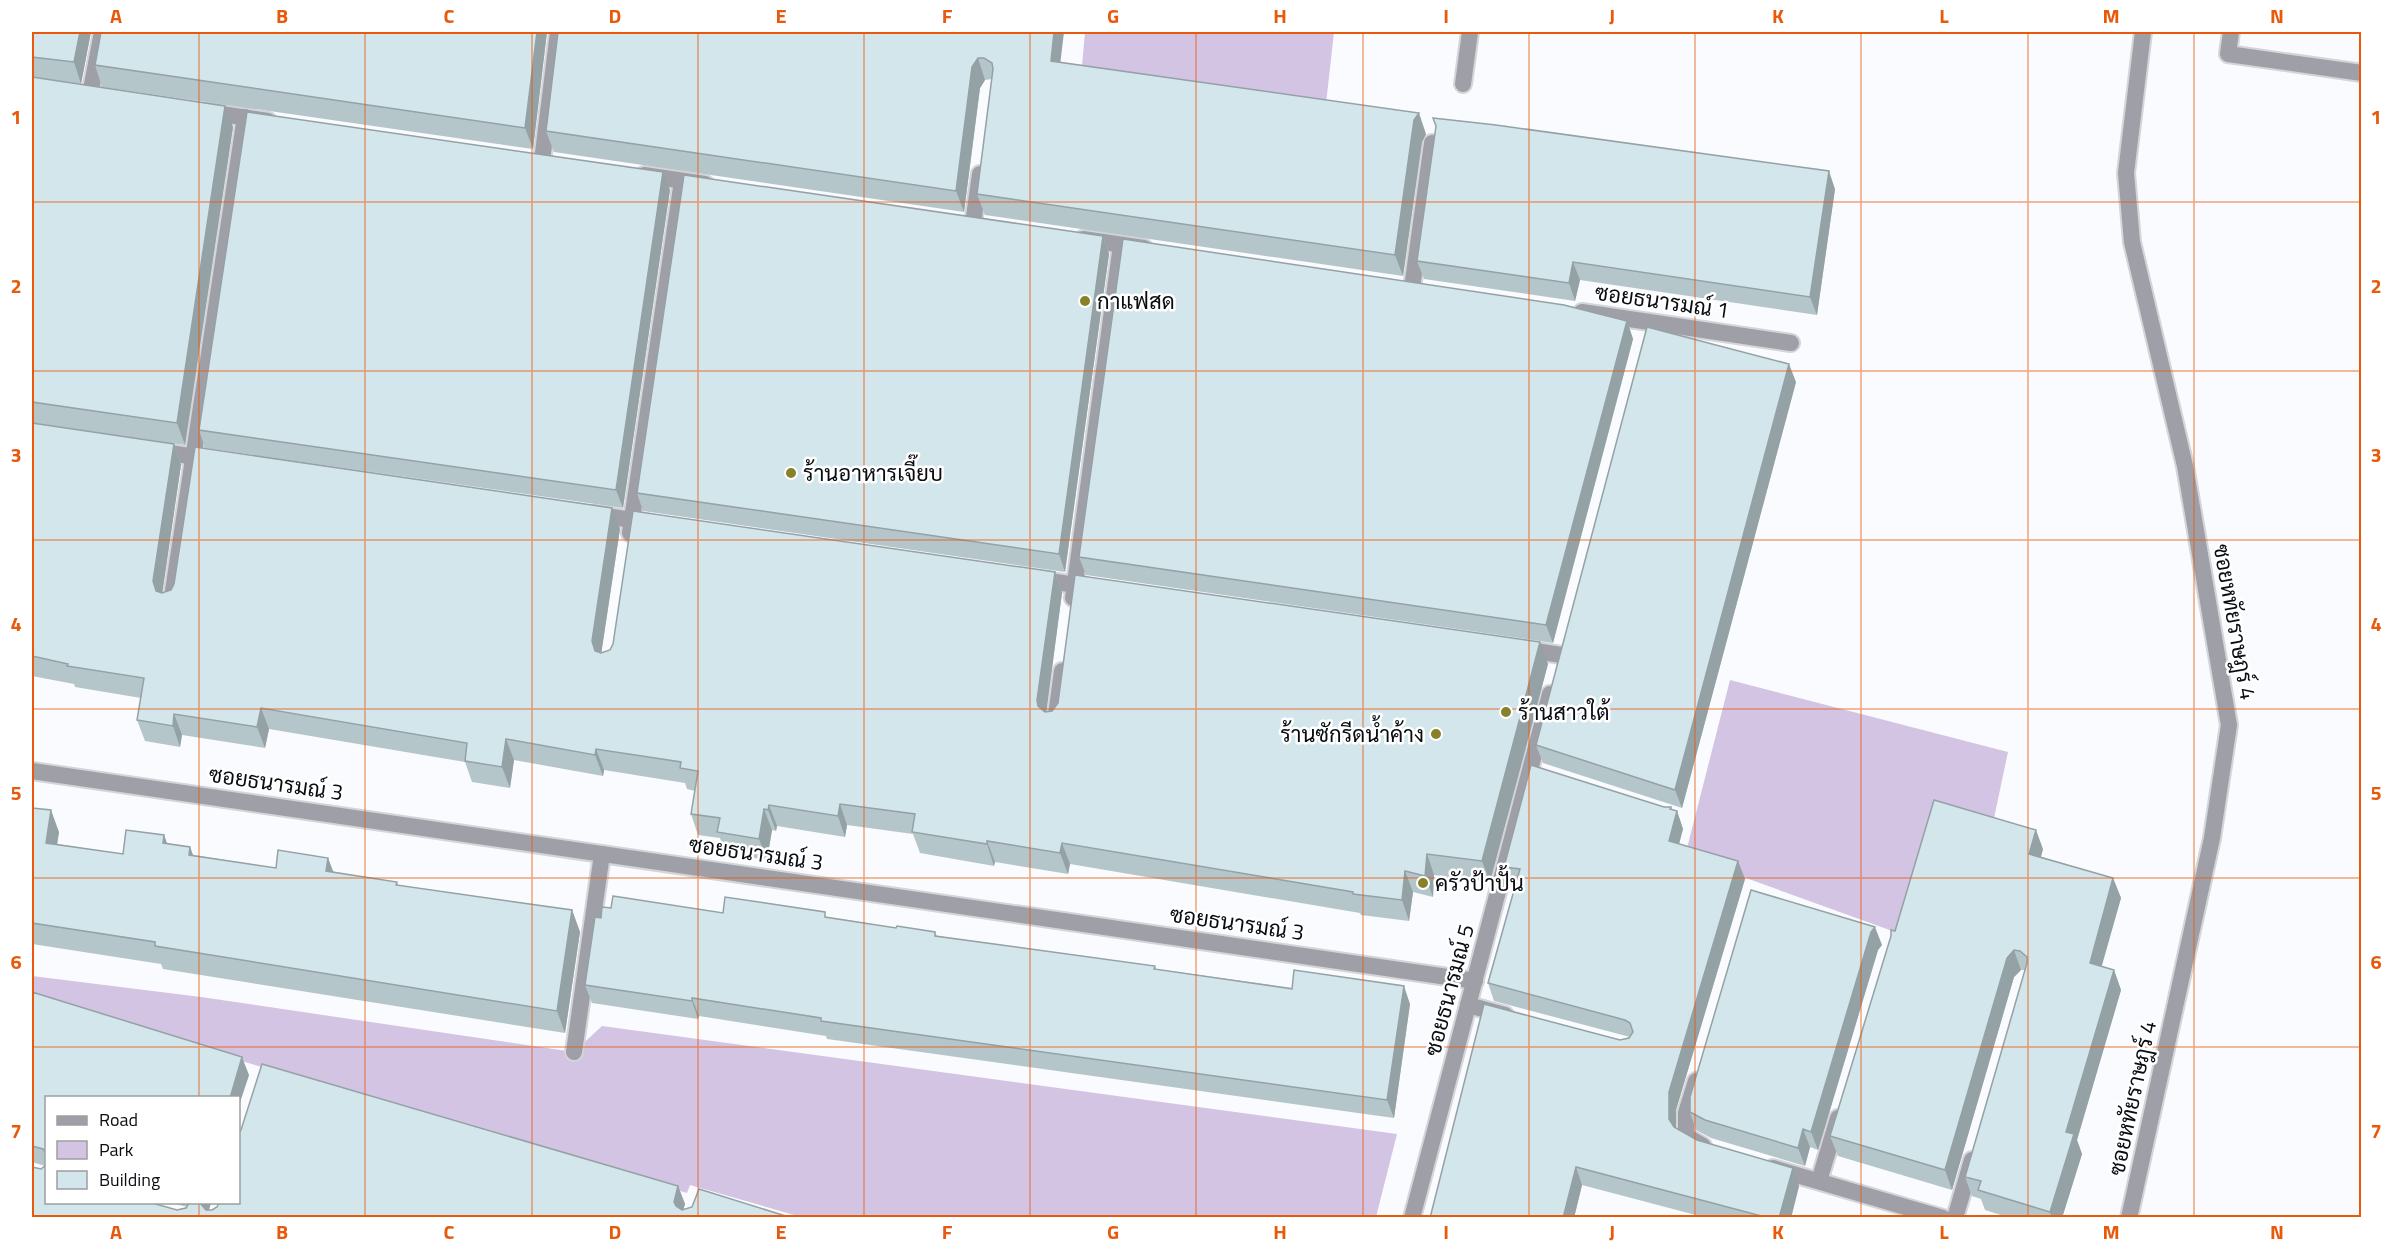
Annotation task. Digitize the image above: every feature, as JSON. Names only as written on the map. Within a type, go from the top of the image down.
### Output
[{"type":"street","points":[[90,95],[102,32]]},
{"type":"street","points":[[542,161],[558,32]]},
{"type":"street","points":[[1463,84],[1470,32]]},
{"type":"street","name":"ซอยหทัยราษฎร์ 4","points":[[2129,1218],[2212,838],[2229,725],[2185,466],[2132,242],[2126,173],[2143,32]]},
{"type":"street","points":[[2231,32],[2228,54],[2361,73]]},
{"type":"street","points":[[197,110],[279,122]]},
{"type":"street","points":[[171,604],[244,117]]},
{"type":"street","points":[[1412,288],[1432,143]]},
{"type":"street","points":[[973,224],[982,156]]},
{"type":"street","points":[[624,172],[717,186]]},
{"type":"street","points":[[627,553],[682,181]]},
{"type":"street","points":[[1064,237],[1156,250]]},
{"type":"street","points":[[1070,619],[1121,245]]},
{"type":"street","name":"ซอยธนารมณ์ 1","points":[[1566,310],[1647,327],[1791,343]]},
{"type":"street","points":[[146,450],[226,461]]},
{"type":"street","points":[[574,512],[667,525]]},
{"type":"street","points":[[1016,576],[1110,590]]},
{"type":"street","name":"ซอยธนารมณ์ 5","points":[[1412,1218],[1468,1005],[1535,772],[1559,660],[1502,646]]},
{"type":"street","points":[[1055,723],[1065,654]]},
{"type":"street","name":"ซอยธนารมณ์ 3","points":[[32,771],[1475,981]]},
{"type":"street","points":[[574,1052],[602,854]]},
{"type":"street","points":[[1468,1005],[1526,1020]]},
{"type":"street","points":[[1699,1069],[1686,1113],[1686,1136],[1707,1148],[1718,1151]]},
{"type":"street","points":[[1819,1181],[1843,1101]]},
{"type":"street","points":[[1955,1218],[1975,1150]]},
{"type":"street","points":[[1763,1165],[1943,1218]]},
{"type":"green space","points":[[1085,32],[1334,32],[1325,113],[1081,77]]},
{"type":"green space","points":[[1730,680],[2008,752],[1993,823],[1909,937],[1685,856]]},
{"type":"green space","points":[[32,976],[201,997],[574,1052],[602,1026],[1397,1134],[1376,1217],[801,1217],[690,1185],[687,1193],[32,999]]},
{"type":"building","points":[[32,32],[80,32],[74,62],[32,57]]},
{"type":"building","points":[[101,32],[537,32],[525,128],[95,65]]},
{"type":"building","points":[[558,32],[1054,32],[1051,61],[1419,113],[1414,120],[1395,255],[977,194],[993,69],[992,63],[984,58],[978,58],[972,67],[956,191],[546,131]]},
{"type":"building","points":[[32,77],[225,106],[177,423],[32,402]]},
{"type":"building","points":[[247,112],[663,172],[616,490],[199,430]]},
{"type":"building","points":[[1433,118],[1829,171],[1810,297],[1573,262],[1569,283],[1417,261],[1436,126]]},
{"type":"building","points":[[684,175],[1103,236],[1059,554],[637,493]]},
{"type":"building","points":[[1123,239],[1564,305],[1627,321],[1546,625],[1079,557]]},
{"type":"building","points":[[1647,327],[1789,364],[1675,790],[1536,745]]},
{"type":"building","points":[[32,423],[174,444],[153,581],[156,591],[162,593],[171,590],[174,584],[195,447],[612,508],[592,641],[595,651],[601,653],[610,650],[613,644],[633,511],[1055,572],[1037,700],[1038,706],[1045,712],[1052,711],[1058,703],[1075,575],[1540,642],[1482,861],[1427,854],[1425,876],[1405,871],[1402,900],[1353,894],[1353,892],[1062,843],[1060,853],[912,832],[915,814],[840,804],[838,816],[769,805],[768,810],[764,809],[759,839],[717,832],[720,818],[691,814],[698,771],[680,768],[681,762],[596,749],[595,755],[506,739],[502,767],[465,761],[467,743],[261,708],[257,727],[174,714],[173,726],[137,720],[144,678],[67,666],[68,664],[32,656]]},
{"type":"building","points":[[1531,765],[1664,807],[1671,807],[1670,809],[1677,811],[1669,841],[1738,861],[1669,1092],[1669,1119],[1674,1127],[1697,1140],[1793,1168],[1779,1218],[1769,1218],[1576,1167],[1563,1218],[1430,1218],[1484,1004],[1620,1040],[1629,1038],[1633,1032],[1630,1023],[1625,1020],[1488,983],[1520,869],[1504,867]]},
{"type":"building","points":[[1934,800],[2036,830],[2029,854],[2113,878],[2090,963],[2114,970],[2066,1132],[2074,1134],[2050,1212],[1978,1190],[1981,1181],[1965,1177],[2027,963],[2027,957],[2020,951],[2014,950],[2007,958],[1945,1170],[1830,1136],[1891,930],[1895,931]]},
{"type":"building","points":[[32,808],[51,810],[46,843],[123,854],[126,830],[164,835],[163,843],[190,847],[189,855],[276,868],[278,850],[328,858],[326,871],[397,882],[396,885],[572,910],[557,1011],[155,946],[155,942],[32,923]]},
{"type":"building","points":[[1751,890],[1875,927],[1871,932],[1811,1132],[1803,1129],[1798,1148],[1705,1120],[1690,1112],[1690,1097]]},
{"type":"building","points":[[613,896],[723,913],[725,897],[825,912],[825,917],[935,932],[935,936],[1155,966],[1154,969],[1292,989],[1294,970],[1404,986],[1387,1100],[821,1021],[821,1018],[692,998],[692,1001],[585,985],[595,917],[601,918],[602,907],[611,908]]},
{"type":"building","points":[[32,992],[242,1057],[231,1096],[45,1096],[45,1152],[32,1146]]},
{"type":"building","points":[[262,1064],[678,1186],[674,1202],[682,1210],[692,1207],[699,1189],[792,1218],[32,1218],[32,1167],[41,1169],[45,1166],[45,1204],[156,1204],[177,1210],[186,1208],[188,1204],[201,1204],[206,1210],[212,1210],[218,1204],[240,1204],[241,1130]]},
{"type":"place","name":"กาแฟสด","points":[[1085,301]]},
{"type":"place","name":"ร้านอาหารเจี๊ยบ","points":[[791,473]]},
{"type":"place","name":"ร้านสาวใต้","points":[[1506,712]]},
{"type":"place","name":"ร้านซักรีดน้ำค้าง","points":[[1436,734]]},
{"type":"place","name":"ครัวป้าปั้น","points":[[1423,883]]}]
